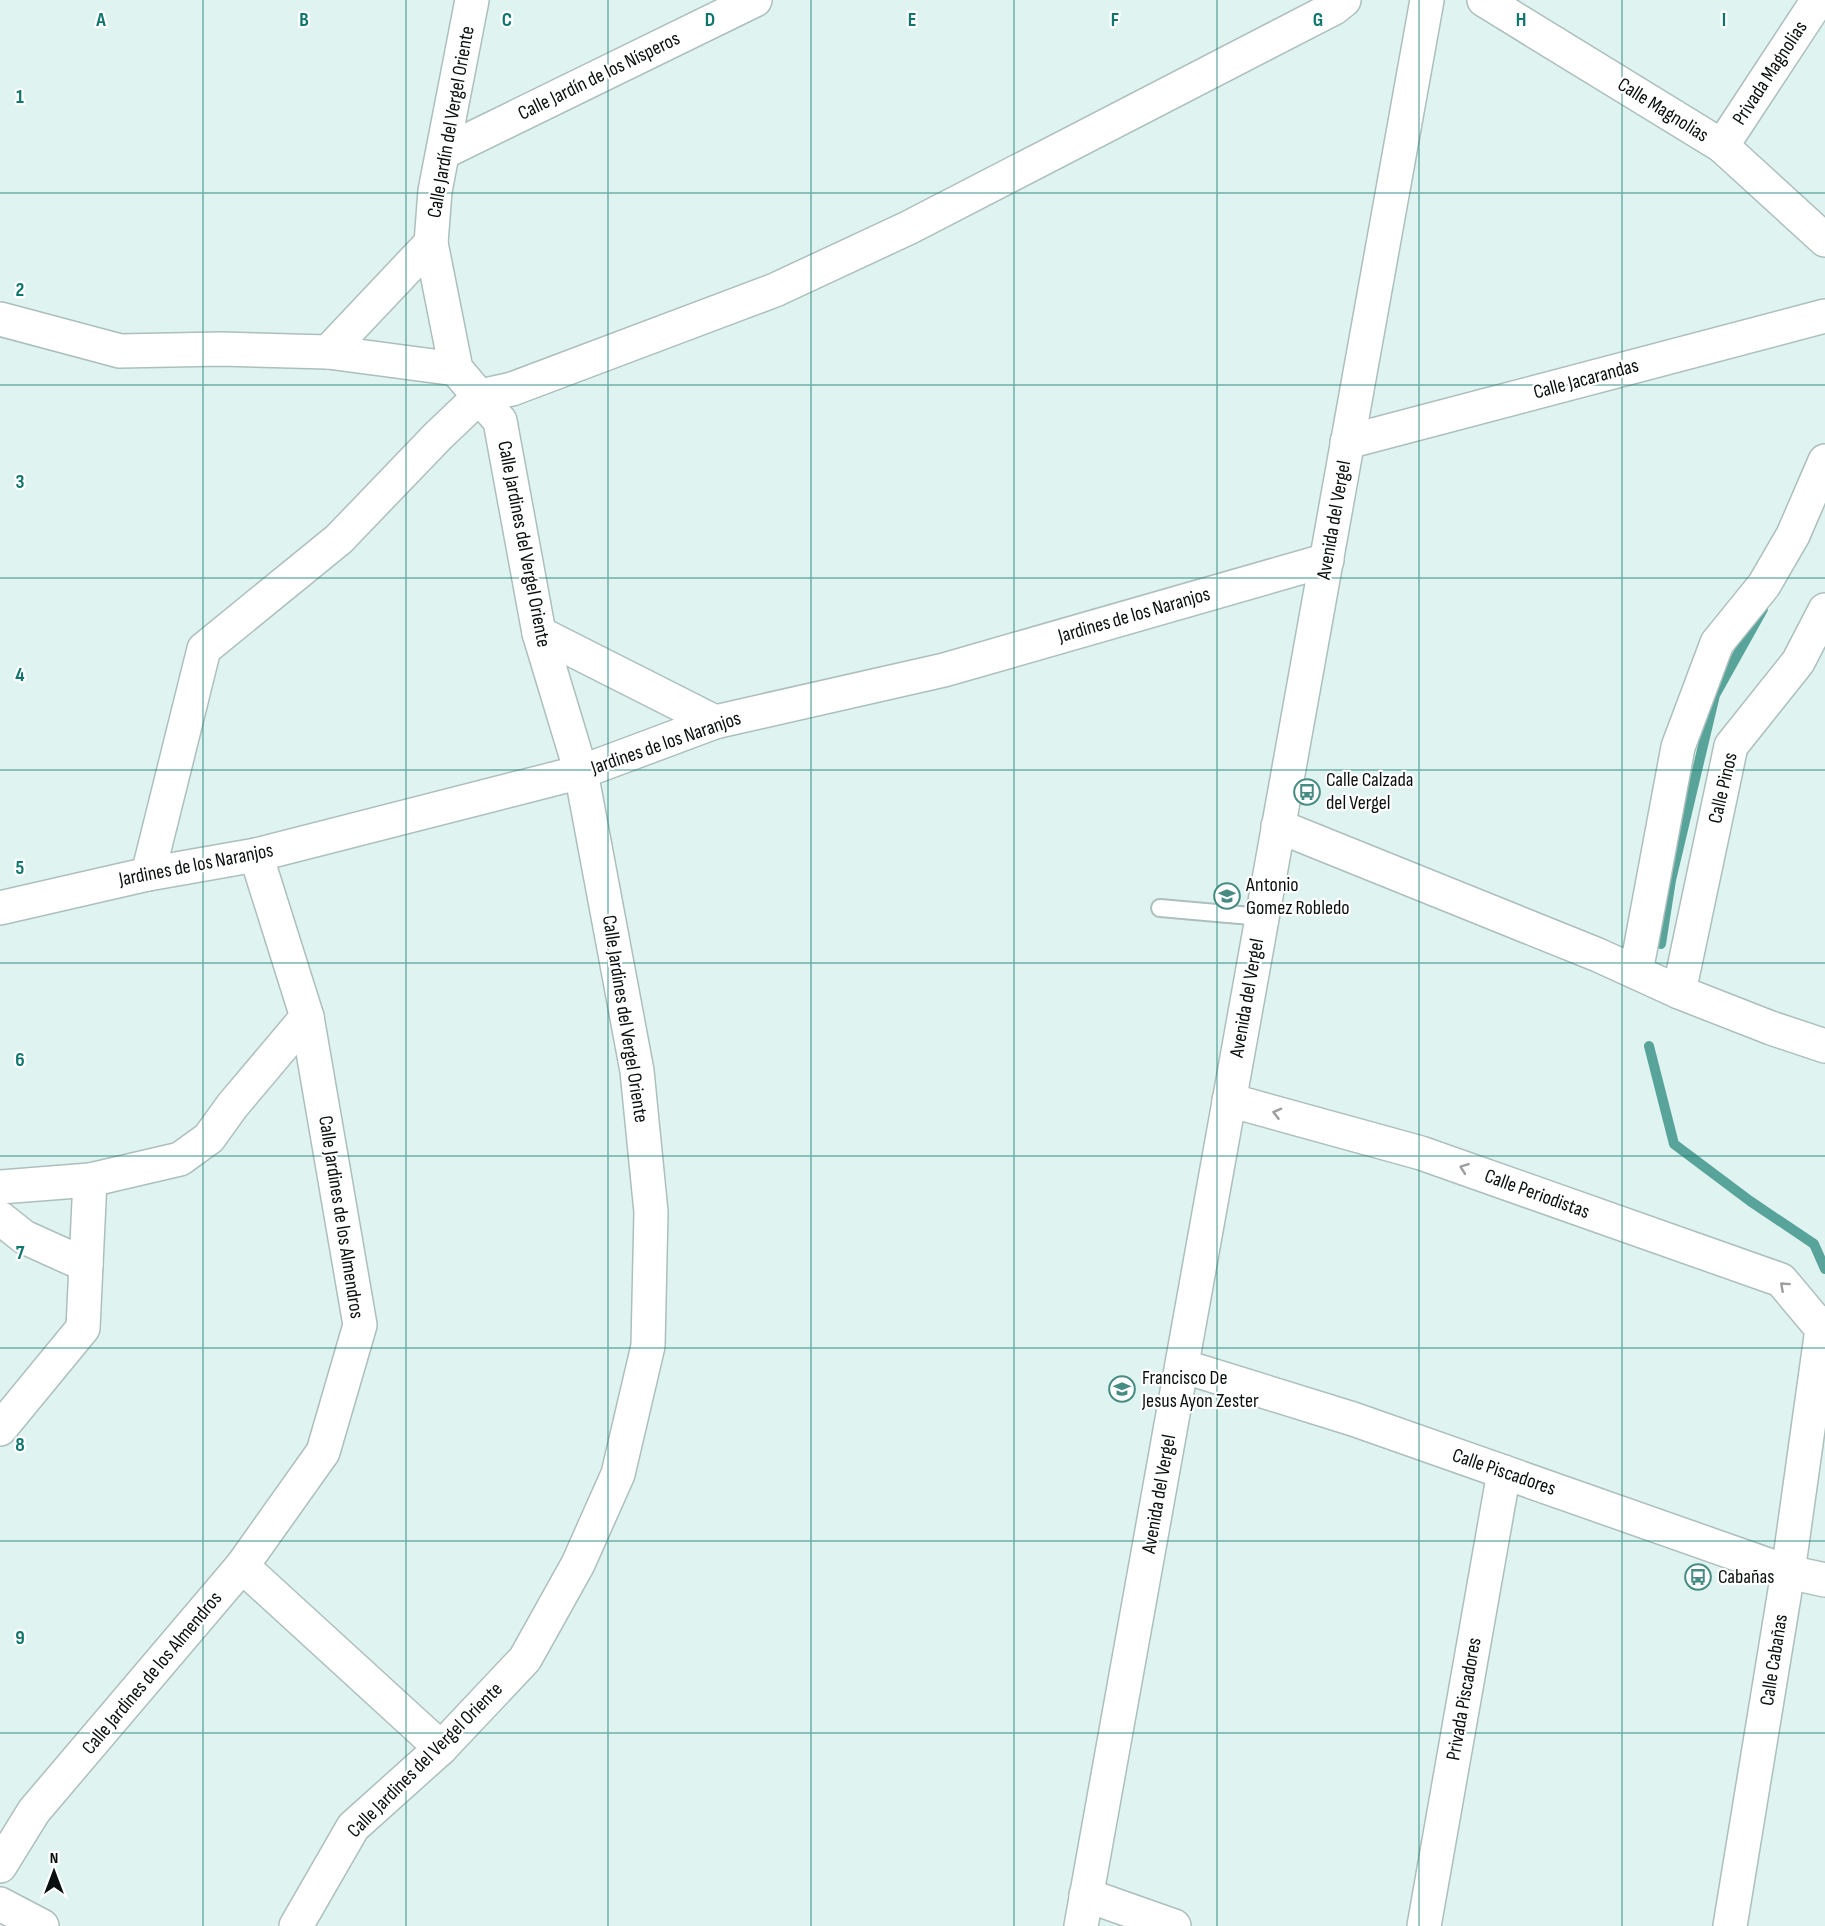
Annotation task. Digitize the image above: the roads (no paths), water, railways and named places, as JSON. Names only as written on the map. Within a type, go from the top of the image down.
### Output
[{"type":"street","name":"Calle Jardín del Vergel Oriente","points":[[431,243],[435,191],[472,0]]},
{"type":"street","name":"Calle Jardín de los Nísperos","points":[[444,152],[755,0]]},
{"type":"street","points":[[148,874],[204,649],[339,539],[438,436],[480,396],[512,389],[775,290],[918,222],[1334,8],[1344,0]]},
{"type":"street","name":"Avenida del Vergel","points":[[1084,1911],[1427,0]]},
{"type":"street","name":"Calle Magnolias","points":[[1484,0],[1722,146],[1825,240]]},
{"type":"street","name":"Privada Magnolias","points":[[1722,146],[1818,0]]},
{"type":"street","points":[[328,352],[431,243]]},
{"type":"street","points":[[0,319],[120,351],[328,352],[456,369],[431,243]]},
{"type":"street","name":"Calle Jacarandas","points":[[1347,442],[1825,316]]},
{"type":"street","name":"Calle Jardines del Vergel Oriente","points":[[296,1926],[352,1827],[441,1748],[525,1659],[578,1564],[618,1474],[648,1346],[651,1212],[638,1071],[581,772],[539,633],[500,421],[456,369]]},
{"type":"street","points":[[1636,972],[1678,747],[1717,643],[1764,585],[1793,535],[1825,461]]},
{"type":"street","name":"Jardines de los Naranjos","points":[[0,908],[148,874],[255,855],[581,772],[715,722],[944,670],[1327,560]]},
{"type":"street","name":"Calle Pinos","points":[[1679,992],[1731,747],[1811,664],[1825,610]]},
{"type":"street","points":[[539,633],[715,722]]},
{"type":"street","points":[[1278,826],[1598,955],[1679,992],[1771,1028],[1825,1046]]},
{"type":"street","name":"Calle Jardines de los Almendros","points":[[0,1866],[34,1811],[242,1566],[323,1452],[360,1324],[307,1017],[255,855]]},
{"type":"street","points":[[0,1187],[90,1180],[180,1159],[209,1138],[232,1106],[307,1017]]},
{"type":"street","name":"Calle Periodistas","points":[[1229,1100],[1421,1153],[1781,1281],[1824,1326]]},
{"type":"street","points":[[0,1429],[83,1328],[90,1180]]},
{"type":"street","points":[[0,1218],[24,1237],[86,1265]]},
{"type":"street","name":"Calle Cabañas","points":[[1730,1926],[1788,1572],[1824,1326]]},
{"type":"street","name":"Calle Piscadores","points":[[1182,1366],[1353,1419],[1788,1572],[1825,1580]]},
{"type":"street","name":"Privada Piscadores","points":[[1424,1926],[1504,1472]]},
{"type":"street","points":[[242,1566],[441,1748]]},
{"type":"street","points":[[0,1905],[42,1926]]},
{"type":"street","points":[[1084,1911],[1174,1926]]},
{"type":"lane","points":[[1160,908],[1262,917]]},
{"type":"waterway","points":[[1661,944],[1671,880],[1715,695],[1763,609]]},
{"type":"waterway","points":[[1649,1046],[1674,1144],[1750,1201],[1814,1244],[1825,1269]]},
{"type":"place","name":"Calle Calzada del Vergel","points":[[1307,792]]},
{"type":"place","name":"Antonio Gomez Robledo","points":[[1227,896]]},
{"type":"place","name":"Francisco De Jesus Ayon Zester","points":[[1122,1389]]},
{"type":"place","name":"Cabañas","points":[[1698,1577]]}]
